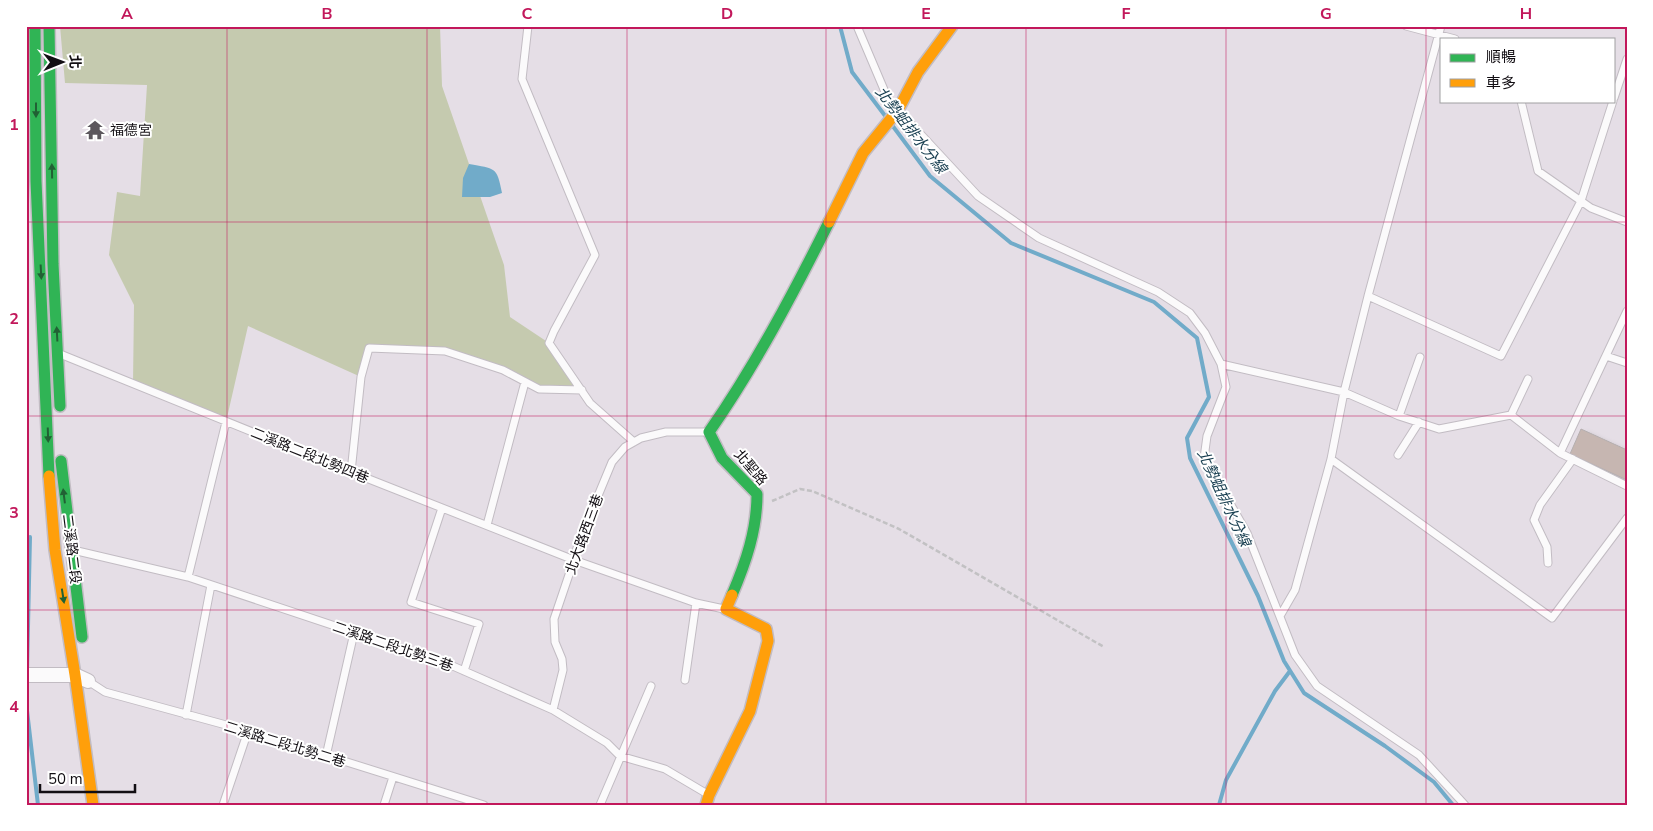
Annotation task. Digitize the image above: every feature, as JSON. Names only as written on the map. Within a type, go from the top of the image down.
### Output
[{"type":"main road","name":"二溪路二段","points":[[35,26],[36,181],[49,479],[55,550],[91,705],[103,805]]},
{"type":"main road","points":[[49,26],[53,264],[60,413]]},
{"type":"main road","points":[[709,432],[731,400],[802,276],[863,153],[895,113],[918,72],[952,26]]},
{"type":"main road","name":"北聖路","points":[[709,432],[722,458],[757,494],[758,509],[748,557],[726,609]]},
{"type":"main road","name":"二溪路二段","points":[[61,452],[61,472],[84,653]]},
{"type":"main road","points":[[708,800],[750,711],[768,641],[766,629],[726,609]]},
{"type":"main road","name":"二溪路二段","points":[[83,676],[93,805]]},
{"type":"street","points":[[26,676],[83,676]]},
{"type":"lane","points":[[528,26],[522,79],[595,255],[554,331],[550,343],[590,403],[634,442]]},
{"type":"lane","points":[[857,26],[895,113],[978,196],[1039,238],[1158,292],[1190,313],[1205,333],[1221,364],[1226,387],[1207,436],[1204,458],[1247,533],[1295,655],[1317,686],[1419,755],[1465,805]]},
{"type":"lane","points":[[1406,26],[1451,38]]},
{"type":"lane","points":[[1280,616],[1295,590],[1331,459],[1344,392],[1368,296],[1441,26]]},
{"type":"lane","points":[[1616,92],[1627,59]]},
{"type":"lane","points":[[1521,102],[1538,171],[1591,208],[1627,222]]},
{"type":"lane","points":[[1368,296],[1501,356],[1581,201],[1613,102]]},
{"type":"lane","points":[[1560,453],[1627,311]]},
{"type":"lane","points":[[351,472],[361,377],[369,348],[445,351],[503,370],[539,389],[582,390]]},
{"type":"lane","name":"二溪路二段北勢四巷","points":[[45,354],[58,354],[574,560],[696,603],[726,609]]},
{"type":"lane","points":[[1606,356],[1627,363]]},
{"type":"lane","points":[[1399,416],[1420,357]]},
{"type":"lane","points":[[1221,364],[1344,392],[1399,416],[1439,429],[1512,415],[1560,453],[1627,486]]},
{"type":"lane","points":[[1512,415],[1528,379]]},
{"type":"lane","points":[[487,525],[526,382]]},
{"type":"lane","points":[[188,577],[226,422]]},
{"type":"lane","points":[[1398,455],[1419,422]]},
{"type":"lane","name":"北大路西三巷","points":[[553,710],[563,670],[562,659],[555,642],[554,619],[578,544],[612,462],[625,447],[641,438],[666,432],[709,432]]},
{"type":"lane","points":[[1331,459],[1552,618],[1627,518]]},
{"type":"lane","points":[[1548,563],[1548,547],[1534,520],[1540,505],[1573,459]]},
{"type":"lane","points":[[442,508],[411,602],[479,624],[464,671]]},
{"type":"lane","name":"二溪路二段北勢三巷","points":[[55,550],[71,549],[188,577],[446,664],[553,710],[607,743],[620,756],[665,769],[708,800]]},
{"type":"lane","points":[[186,714],[211,585]]},
{"type":"lane","points":[[685,680],[696,603]]},
{"type":"lane","points":[[326,756],[354,633]]},
{"type":"lane","name":"二溪路二段北勢二巷","points":[[83,676],[105,692],[248,732],[484,805]]},
{"type":"lane","points":[[600,805],[651,686]]},
{"type":"lane","points":[[223,805],[248,732]]},
{"type":"lane","points":[[384,805],[393,777]]},
{"type":"path","points":[[758,509],[778,497],[800,489],[812,491],[899,529],[1104,647]]},
{"type":"green space","points":[[60,26],[440,26],[442,86],[504,265],[510,317],[549,343],[582,390],[539,389],[503,370],[445,351],[369,349],[361,377],[248,326],[226,422],[133,384],[134,305],[109,255],[117,192],[140,196],[147,85],[65,83]]},
{"type":"water","points":[[469,164],[493,170],[498,178],[502,193],[490,197],[462,197],[463,178]]},
{"type":"building","points":[[1581,429],[1627,450],[1627,480],[1570,454]]},
{"type":"waterway","name":"北勢蛆排水分線","points":[[840,26],[852,72],[886,117]]},
{"type":"waterway","name":"北勢蛆排水分線","points":[[892,125],[930,176],[1011,243],[1154,302],[1197,338],[1209,397],[1187,438],[1190,458],[1258,596],[1284,661],[1304,693],[1385,746],[1434,782],[1453,805]]},
{"type":"waterway","points":[[27,671],[30,537]]},
{"type":"waterway","points":[[1219,805],[1226,780],[1275,691],[1290,671]]},
{"type":"waterway","points":[[26,701],[27,678]]},
{"type":"waterway","points":[[26,702],[38,805]]},
{"type":"traffic: fast","points":[[35,26],[36,181],[49,476]]},
{"type":"traffic: fast","points":[[49,26],[53,264],[60,406]]},
{"type":"traffic: fast","points":[[732,595],[750,546],[757,494],[722,458],[709,432],[773,329],[829,222]]},
{"type":"traffic: fast","points":[[61,461],[82,637]]},
{"type":"traffic: slow","points":[[829,222],[863,153],[898,110],[918,72],[952,26]]},
{"type":"traffic: slow","points":[[49,476],[55,550],[93,805]]},
{"type":"traffic: slow","points":[[706,805],[709,795],[750,711],[768,641],[766,629],[726,609],[732,595]]},
{"type":"place","name":"福德宮","points":[[95,130]]}]
